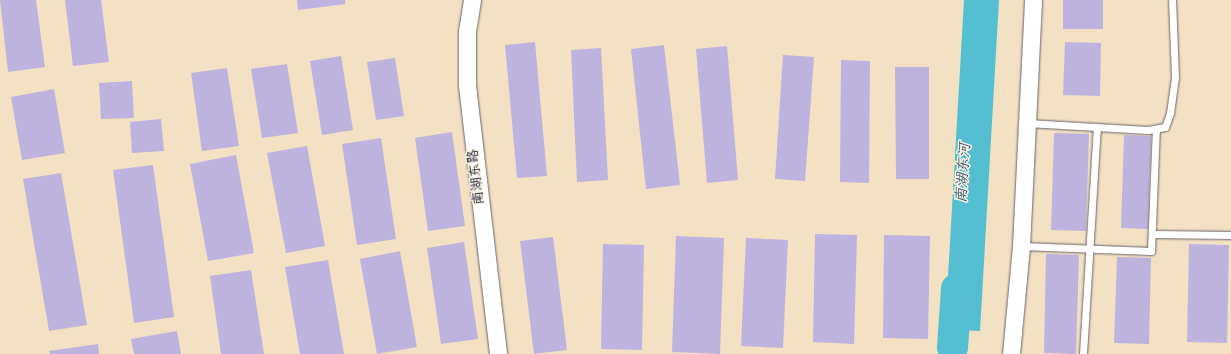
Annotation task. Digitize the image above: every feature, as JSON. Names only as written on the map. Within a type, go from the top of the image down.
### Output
[{"type":"street","name":"南湖东路","points":[[472,0],[467,32],[467,85],[498,354]]},
{"type":"street","points":[[1011,354],[1021,246],[1033,0]]},
{"type":"lane","points":[[1027,123],[1156,129],[1165,127],[1173,91],[1172,0]]},
{"type":"lane","points":[[1083,354],[1097,127]]},
{"type":"lane","points":[[1021,246],[1151,251],[1156,129]]},
{"type":"lane","points":[[1152,234],[1231,235]]},
{"type":"water","points":[[964,0],[999,0],[980,331],[945,329]]},
{"type":"building","points":[[0,0],[36,0],[45,67],[8,72]]},
{"type":"building","points":[[65,0],[101,0],[109,62],[73,66]]},
{"type":"building","points":[[297,0],[345,0],[345,4],[298,10]]},
{"type":"building","points":[[1063,0],[1103,0],[1103,29],[1063,29]]},
{"type":"building","points":[[535,42],[547,176],[517,178],[505,45]]},
{"type":"building","points":[[1065,42],[1101,43],[1100,96],[1063,95]]},
{"type":"building","points":[[664,45],[680,185],[646,189],[631,49]]},
{"type":"building","points":[[727,46],[738,180],[707,183],[696,49]]},
{"type":"building","points":[[601,48],[608,180],[577,182],[571,50]]},
{"type":"building","points":[[783,55],[814,57],[805,181],[775,179]]},
{"type":"building","points":[[341,56],[353,130],[322,135],[310,61]]},
{"type":"building","points":[[395,58],[404,116],[376,120],[367,62]]},
{"type":"building","points":[[841,60],[870,61],[869,183],[840,182]]},
{"type":"building","points":[[287,64],[298,133],[262,138],[251,69]]},
{"type":"building","points":[[895,67],[929,67],[929,179],[896,179]]},
{"type":"building","points":[[227,68],[239,146],[202,151],[191,73]]},
{"type":"building","points":[[132,81],[134,118],[101,119],[99,83]]},
{"type":"building","points":[[54,89],[65,153],[22,160],[11,97]]},
{"type":"building","points":[[161,119],[164,151],[132,153],[130,122]]},
{"type":"building","points":[[452,132],[465,226],[428,231],[415,138]]},
{"type":"building","points":[[1054,133],[1089,134],[1086,231],[1051,230]]},
{"type":"building","points":[[1124,135],[1151,136],[1148,229],[1121,228]]},
{"type":"building","points":[[381,138],[396,239],[357,245],[342,144]]},
{"type":"building","points":[[307,146],[325,246],[286,253],[267,153]]},
{"type":"building","points":[[236,155],[254,253],[208,261],[190,164]]},
{"type":"building","points":[[153,165],[174,317],[134,323],[113,170]]},
{"type":"building","points":[[61,173],[87,325],[49,331],[23,179]]},
{"type":"building","points":[[815,234],[857,235],[854,344],[813,342]]},
{"type":"building","points":[[884,235],[930,236],[928,339],[883,338]]},
{"type":"building","points":[[676,236],[724,238],[720,354],[672,352]]},
{"type":"building","points":[[553,237],[567,350],[534,354],[520,241]]},
{"type":"building","points":[[746,238],[788,240],[783,348],[741,346]]},
{"type":"building","points":[[464,242],[478,339],[441,344],[427,248]]},
{"type":"building","points":[[603,244],[644,245],[642,350],[601,349]]},
{"type":"building","points":[[1189,244],[1229,245],[1227,343],[1187,342]]},
{"type":"building","points":[[400,251],[417,347],[377,354],[360,259]]},
{"type":"building","points":[[1046,254],[1079,255],[1076,354],[1044,353]]},
{"type":"building","points":[[1117,257],[1151,258],[1149,344],[1114,343]]},
{"type":"building","points":[[328,260],[344,354],[300,354],[285,267]]},
{"type":"building","points":[[251,270],[264,354],[221,354],[210,276]]},
{"type":"building","points":[[177,331],[181,354],[134,354],[131,339]]},
{"type":"building","points":[[98,344],[99,354],[50,354],[49,351]]},
{"type":"waterway","name":"南湖东河","points":[[952,347],[956,288]]}]
